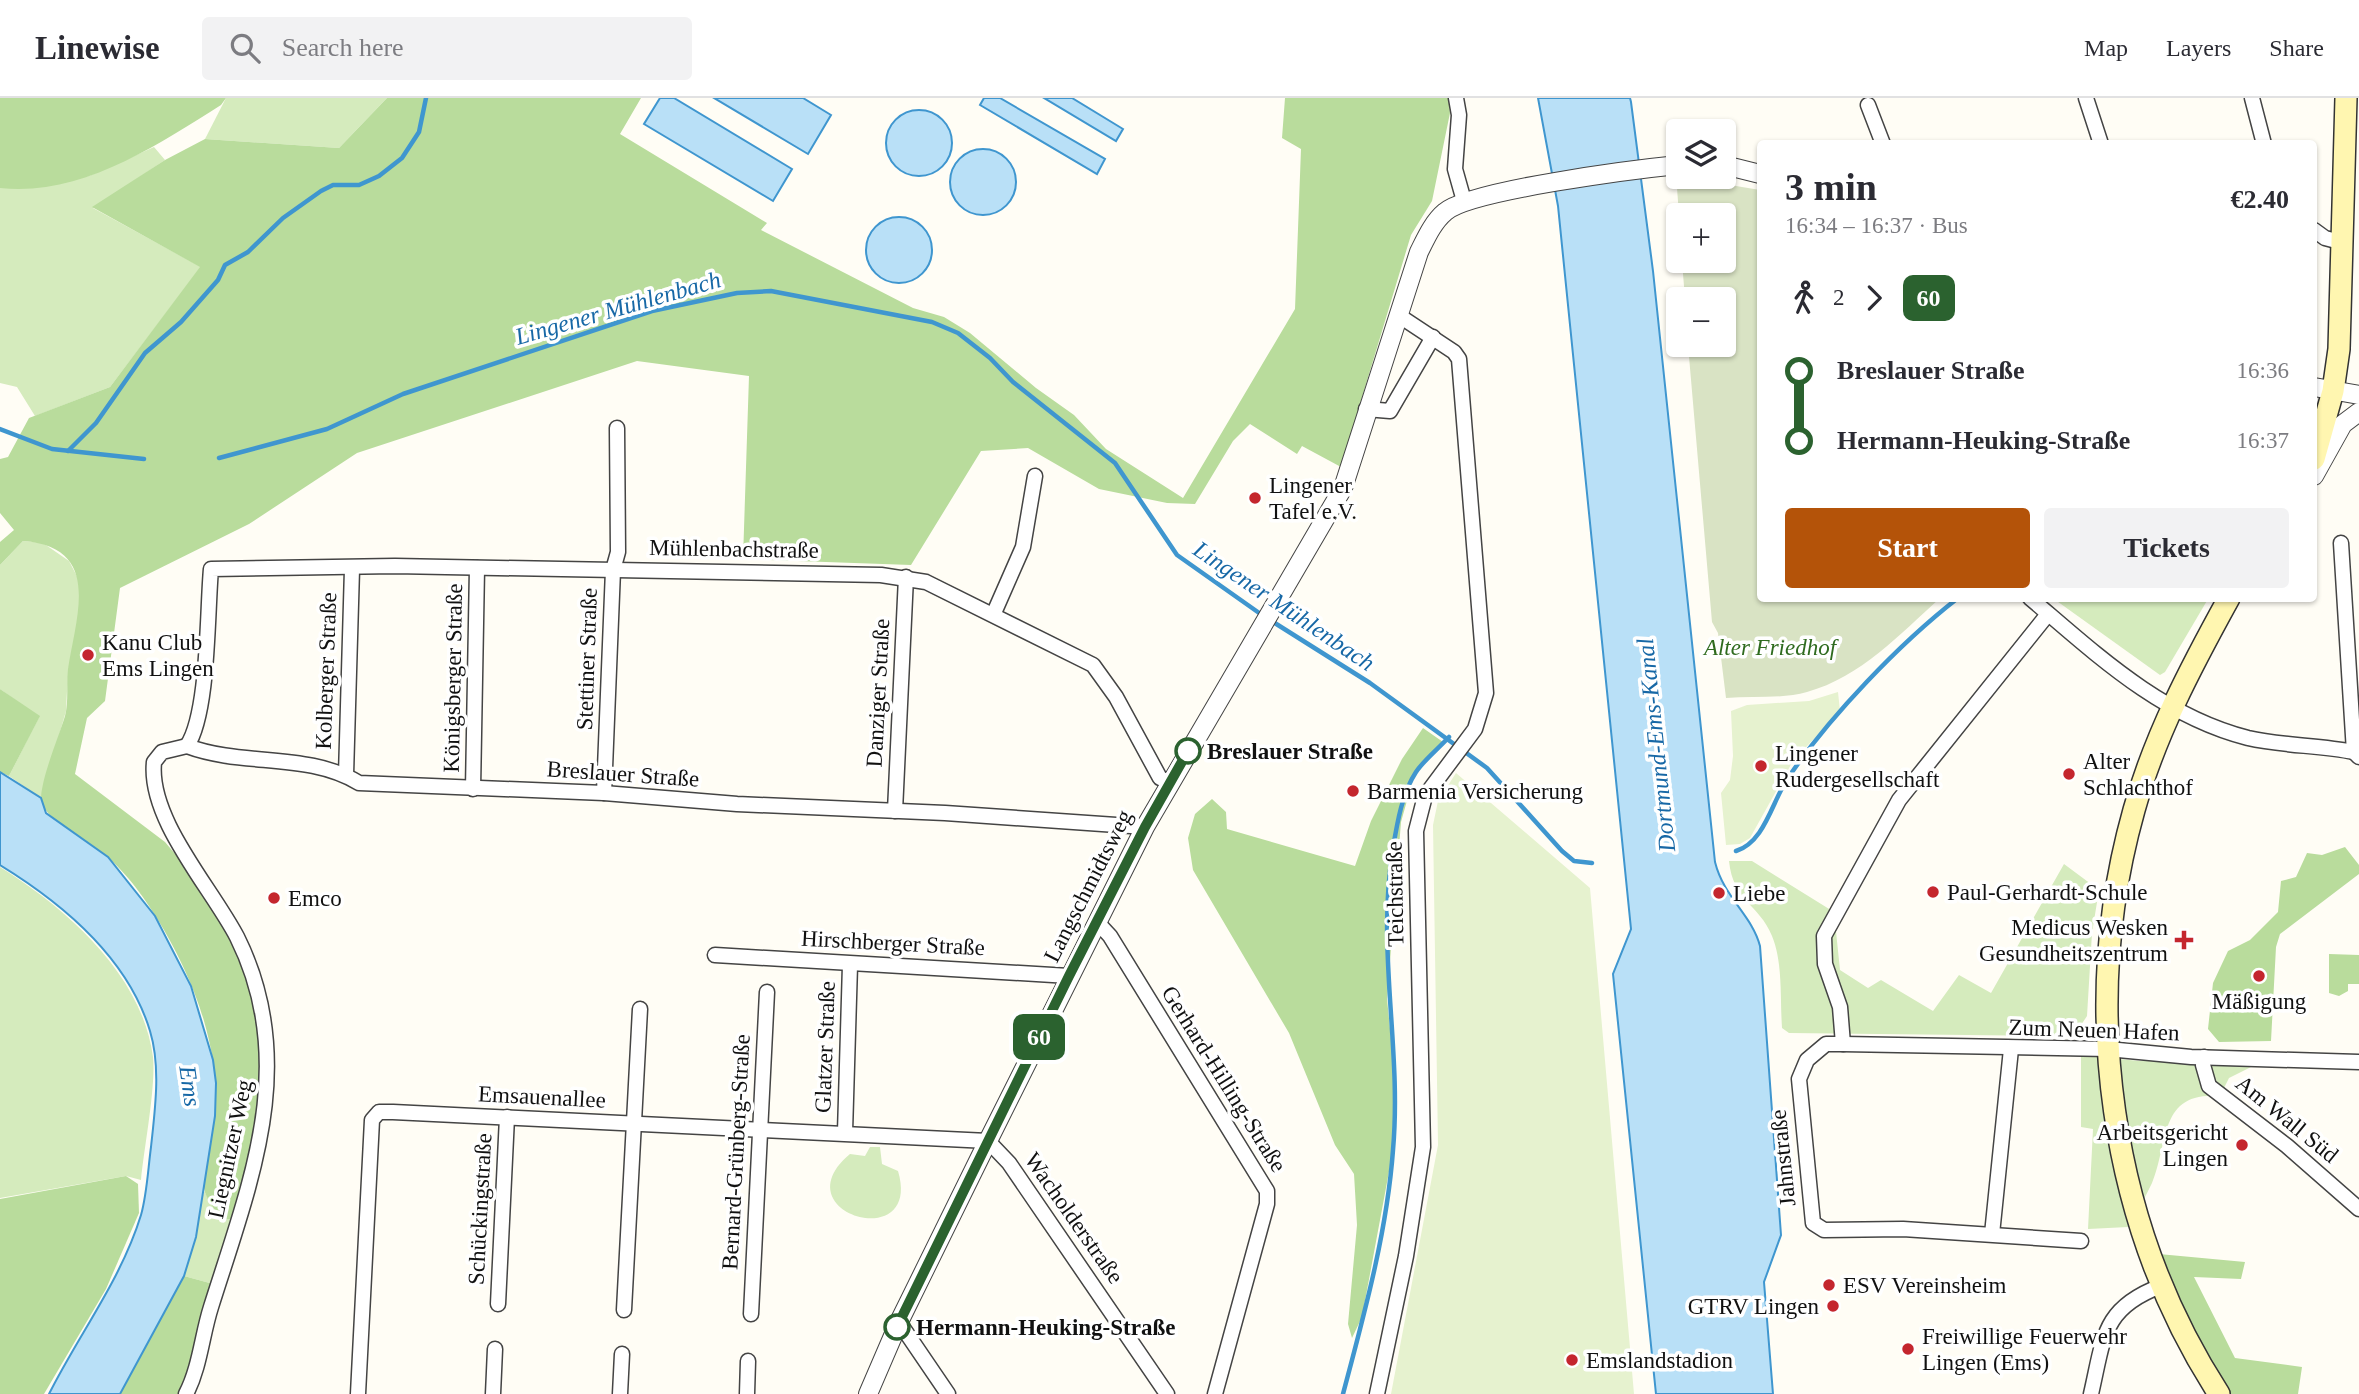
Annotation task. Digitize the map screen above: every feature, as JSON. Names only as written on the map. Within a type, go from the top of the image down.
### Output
[{"type":"main road","points":[[2317,436],[2323,389],[2339,349],[2346,98]]},
{"type":"main road","points":[[2219,1394],[2188,1343],[2145,1246],[2127,1173],[2108,1049],[2106,999],[2109,937],[2134,808],[2172,707],[2227,602]]},
{"type":"street","points":[[1456,98],[1459,115],[1455,169],[1464,201]]},
{"type":"street","points":[[2086,98],[2100,140]]},
{"type":"street","points":[[2252,98],[2255,119],[2263,140]]},
{"type":"street","points":[[1868,105],[1881,140]]},
{"type":"street","name":"Langschmidtsweg","points":[[869,1394],[900,1322],[988,1141],[1145,827],[1343,488],[1366,409],[1419,252],[1432,228],[1446,211],[1464,201],[1527,188],[1666,167]]},
{"type":"street","points":[[1736,168],[1757,173]]},
{"type":"street","points":[[2317,232],[2325,238],[2344,243]]},
{"type":"street","name":"Teichstraße","points":[[1377,1394],[1423,1147],[1416,831],[1425,796],[1475,729],[1486,693],[1459,359],[1454,352],[1433,337],[1398,316]]},
{"type":"street","points":[[1366,409],[1390,411],[1433,337]]},
{"type":"street","points":[[2323,389],[2359,395]]},
{"type":"street","points":[[2317,471],[2343,424],[2359,412]]},
{"type":"street","name":"Stettiner Straße","points":[[604,793],[613,570],[618,552],[617,428]]},
{"type":"street","points":[[993,613],[1023,547],[1035,477]]},
{"type":"street","points":[[2034,602],[2117,671],[2199,722],[2249,738],[2356,754],[2341,542]]},
{"type":"street","name":"Mühlenbachstraße","points":[[187,746],[195,733],[200,708],[211,569],[478,568],[906,577],[926,582],[993,613],[1093,665],[1116,697],[1160,778],[1171,781]]},
{"type":"street","name":"Königsberger Straße","points":[[473,789],[478,568]]},
{"type":"street","name":"Kolberger Straße","points":[[346,775],[352,569]]},
{"type":"street","name":"Danziger Straße","points":[[895,811],[906,577]]},
{"type":"street","points":[[1843,1044],[1840,1007],[1825,964],[1824,936],[1899,800],[2048,614]]},
{"type":"street","name":"Breslauer Straße","points":[[187,746],[208,754],[325,766],[359,783],[604,793],[737,804],[1145,827]]},
{"type":"street","name":"Liegnitzer Weg","points":[[186,1394],[243,1210],[266,1108],[269,1076],[265,1023],[256,978],[230,925],[170,828],[157,791],[154,762],[162,752],[187,746]]},
{"type":"street","name":"Gerhard-Hilling-Straße","points":[[1097,922],[1110,936],[1267,1191],[1267,1204],[1215,1394]]},
{"type":"street","name":"Hirschberger Straße","points":[[715,955],[1069,976]]},
{"type":"street","name":"Glatzer Straße","points":[[845,1132],[850,964]]},
{"type":"street","name":"Bernard-Grünberg-Straße","points":[[751,1314],[766,992]]},
{"type":"street","points":[[624,1310],[640,1009]]},
{"type":"street","name":"Zum Neuen Hafen","points":[[1826,1044],[2108,1049],[2204,1057],[2359,1062]]},
{"type":"street","name":"Jahnstraße","points":[[1826,1044],[1808,1060],[1799,1079],[1813,1223],[1824,1230],[1903,1229],[2081,1241]]},
{"type":"street","points":[[1992,1234],[2003,1154],[2011,1049]]},
{"type":"street","name":"Am Wall Süd","points":[[2204,1057],[2203,1065],[2209,1086],[2287,1146],[2359,1209]]},
{"type":"street","name":"Emsauenallee","points":[[359,1394],[372,1120],[379,1112],[845,1132],[988,1141]]},
{"type":"street","name":"Schückingstraße","points":[[498,1304],[507,1117]]},
{"type":"street","name":"Wacholderstraße","points":[[988,1141],[1009,1163],[1167,1394]]},
{"type":"street","points":[[2091,1394],[2111,1319],[2124,1304],[2161,1286]]},
{"type":"street","points":[[900,1322],[948,1394]]},
{"type":"street","points":[[493,1394],[495,1349]]},
{"type":"street","points":[[620,1394],[622,1354]]},
{"type":"street","points":[[747,1394],[748,1361]]},
{"type":"green space","points":[[0,98],[226,98],[221,105],[170,137],[116,165],[88,177],[30,189],[0,188]]},
{"type":"green space","points":[[226,98],[387,98],[339,148],[205,139]]},
{"type":"green space","points":[[387,98],[641,98],[620,134],[767,223],[761,230],[913,308],[944,317],[970,333],[1036,388],[1074,415],[1106,449],[1183,498],[1295,309],[1301,149],[1282,138],[1285,98],[1449,98],[1450,113],[1432,201],[1411,235],[1341,467],[1302,446],[1297,454],[1250,424],[1233,441],[1195,504],[1167,503],[1099,489],[1028,448],[981,451],[911,565],[743,559],[749,376],[637,361],[357,453],[249,524],[120,588],[105,701],[87,718],[75,774],[165,842],[199,882],[234,938],[251,980],[265,1076],[240,1207],[233,1219],[222,1220],[204,1188],[215,1115],[215,1079],[207,1033],[189,978],[151,909],[121,870],[105,855],[57,821],[43,805],[41,797],[45,777],[66,710],[78,587],[75,570],[65,556],[48,546],[23,541],[0,565],[0,542],[14,530],[0,513],[0,459],[8,457],[29,418],[110,387],[200,267],[92,207],[165,160],[205,139],[339,148]]},
{"type":"green space","points":[[154,147],[165,160],[93,208],[201,267],[110,387],[35,416],[17,387],[0,383],[0,187],[89,176]]},
{"type":"green space","name":"Alter Friedhof","points":[[1736,186],[1757,190],[1757,602],[1936,602],[1862,665],[1827,685],[1807,692],[1788,696],[1726,698],[1718,633],[1712,622],[1689,357],[1736,357],[1736,287],[1684,287],[1683,273],[1736,273],[1736,203],[1678,203],[1677,189],[1736,189]]},
{"type":"green space","points":[[23,541],[43,543],[69,561],[80,582],[80,610],[68,672],[66,711],[41,798],[9,776],[39,717],[0,689],[0,565]]},
{"type":"green space","points":[[2058,602],[2206,602],[2165,672],[2160,675]]},
{"type":"green space","points":[[0,689],[40,716],[9,776],[0,772]]},
{"type":"green space","name":"Lingener Rudergesellschaft","points":[[1838,692],[1840,711],[1793,761],[1750,838],[1740,844],[1726,845],[1721,793],[1730,780],[1733,756],[1731,711],[1747,705],[1809,701]]},
{"type":"green space","points":[[1423,728],[1443,742],[1415,772],[1401,822],[1387,999],[1395,1078],[1393,1150],[1362,1317],[1352,1338],[1348,1324],[1357,1225],[1354,1174],[1335,1145],[1289,1033],[1193,870],[1188,838],[1195,814],[1212,799],[1226,812],[1227,829],[1355,866],[1371,821],[1402,759]]},
{"type":"green space","points":[[1456,773],[1590,888],[1634,1394],[1391,1394],[1438,1145],[1433,825],[1438,801]]},
{"type":"green space","points":[[2345,847],[2359,865],[2359,874],[2280,934],[2276,947],[2271,1041],[2219,1042],[2208,1029],[2213,983],[2228,951],[2250,940],[2278,912],[2281,881],[2296,877],[2307,853],[2322,855]]},
{"type":"green space","points":[[1729,861],[1752,861],[1834,912],[1840,970],[1868,988],[1881,980],[1933,1011],[1959,975],[1991,993],[2064,864],[2099,890],[2092,933],[2087,1016],[2079,1028],[2055,1036],[1789,1033],[1782,1028],[1776,946],[1767,925],[1736,885]]},
{"type":"green space","points":[[0,867],[51,903],[75,924],[98,947],[134,998],[146,1027],[153,1057],[151,1101],[141,1180],[126,1176],[0,1198]]},
{"type":"green space","points":[[2329,954],[2359,955],[2359,984],[2348,984],[2348,991],[2339,996],[2329,993]]},
{"type":"green space","points":[[2081,1055],[2139,1061],[2261,1062],[2229,1078],[2220,1096],[2200,1097],[2186,1102],[2176,1111],[2169,1123],[2152,1183],[2128,1227],[2088,1229],[2093,1129],[2081,1127]]},
{"type":"green space","points":[[870,1147],[880,1147],[882,1164],[898,1171],[900,1197],[891,1212],[875,1218],[857,1216],[841,1207],[831,1193],[833,1175],[850,1154],[865,1156]]},
{"type":"green space","points":[[126,1176],[138,1184],[139,1213],[106,1289],[44,1394],[0,1394],[0,1199]]},
{"type":"green space","points":[[204,1191],[222,1220],[233,1219],[217,1285],[184,1276]]},
{"type":"green space","points":[[2148,1253],[2245,1262],[2241,1279],[2194,1277],[2235,1358],[2302,1367],[2298,1394],[2219,1394]]},
{"type":"green space","points":[[184,1276],[217,1285],[188,1377],[179,1394],[120,1394]]},
{"type":"water","points":[[660,98],[674,98],[792,169],[773,201],[644,124]]},
{"type":"water","points":[[714,98],[803,98],[831,115],[808,154]]},
{"type":"water","points":[[984,98],[1000,98],[1105,159],[1097,174],[980,105]]},
{"type":"water","points":[[1044,98],[1072,98],[1123,129],[1116,141]]},
{"type":"water","name":"Dortmund-Ems-Kanal","points":[[1538,98],[1630,98],[1631,102],[1653,271],[1715,862],[1719,875],[1751,925],[1760,946],[1781,1235],[1764,1282],[1773,1394],[1656,1394],[1613,974],[1631,929],[1558,206]]},
{"type":"water","points":[[912,110],[926,110],[938,115],[947,124],[952,143],[950,156],[943,167],[926,176],[912,176],[900,171],[891,162],[886,150],[886,136],[891,124],[900,115]]},
{"type":"water","points":[[976,149],[990,149],[1002,154],[1011,163],[1016,182],[1014,195],[1007,206],[990,215],[976,215],[964,210],[955,201],[950,189],[950,175],[955,163],[964,154]]},
{"type":"water","points":[[892,217],[906,217],[918,222],[927,231],[932,250],[930,263],[923,274],[906,283],[892,283],[880,278],[871,269],[866,257],[866,243],[871,231],[880,222]]},
{"type":"water","name":"Ems","points":[[0,772],[41,798],[46,813],[108,857],[155,916],[191,986],[213,1060],[216,1083],[215,1116],[196,1237],[184,1276],[120,1394],[49,1394],[111,1284],[133,1239],[141,1215],[155,1104],[153,1045],[140,1004],[109,956],[69,915],[0,865]]},
{"type":"waterway","points":[[68,451],[96,423],[145,353],[181,322],[218,280],[225,265],[248,252],[283,218],[321,191],[333,185],[359,185],[379,176],[402,158],[419,132],[426,98]]},
{"type":"waterway","name":"Lingener Mühlenbach","points":[[219,458],[327,429],[403,394],[652,311],[737,293],[771,291],[932,322],[958,333],[990,358],[1013,382],[1115,463],[1177,555],[1262,615]]},
{"type":"waterway","name":"Lingener Mühlenbach","points":[[0,429],[52,449],[144,459]]},
{"type":"waterway","name":"Lingener Mühlenbach","points":[[1736,851],[1746,846],[1761,830],[1782,787],[1824,730],[1890,659],[1953,602]]},
{"type":"waterway","name":"Lingener Mühlenbach","points":[[1270,620],[1370,683],[1487,768],[1562,851],[1574,861],[1592,863]]},
{"type":"waterway","points":[[1343,1394],[1380,1242],[1393,1150],[1394,1074],[1387,924],[1393,848],[1401,809],[1411,780],[1423,763],[1449,737]]},
{"type":"bus line","name":"60","points":[[897,1327],[1069,976],[1145,827],[1188,751]]},
{"type":"place","name":"Lingener Tafel e.V.","points":[[1255,498]]},
{"type":"place","name":"Kanu Club Ems Lingen","points":[[88,655]]},
{"type":"place","name":"Breslauer Straße","points":[[1188,751]]},
{"type":"place","name":"Lingener Rudergesellschaft","points":[[1761,766]]},
{"type":"place","name":"Alter Schlachthof","points":[[2069,774]]},
{"type":"place","name":"Barmenia Versicherung","points":[[1353,791]]},
{"type":"place","name":"Paul-Gerhardt-Schule","points":[[1933,892]]},
{"type":"place","name":"Liebe","points":[[1719,893]]},
{"type":"place","name":"Emco","points":[[274,898]]},
{"type":"place","name":"Medicus Wesken Gesundheitszentrum","points":[[2184,940]]},
{"type":"place","name":"Mäßigung","points":[[2259,976]]},
{"type":"place","name":"Arbeitsgericht Lingen","points":[[2242,1145]]},
{"type":"place","name":"ESV Vereinsheim","points":[[1829,1285]]},
{"type":"place","name":"GTRV Lingen","points":[[1833,1306]]},
{"type":"place","name":"Hermann-Heuking-Straße","points":[[897,1327]]},
{"type":"place","name":"Freiwillige Feuerwehr Lingen (Ems)","points":[[1908,1349]]},
{"type":"place","name":"Emslandstadion","points":[[1572,1360]]}]
